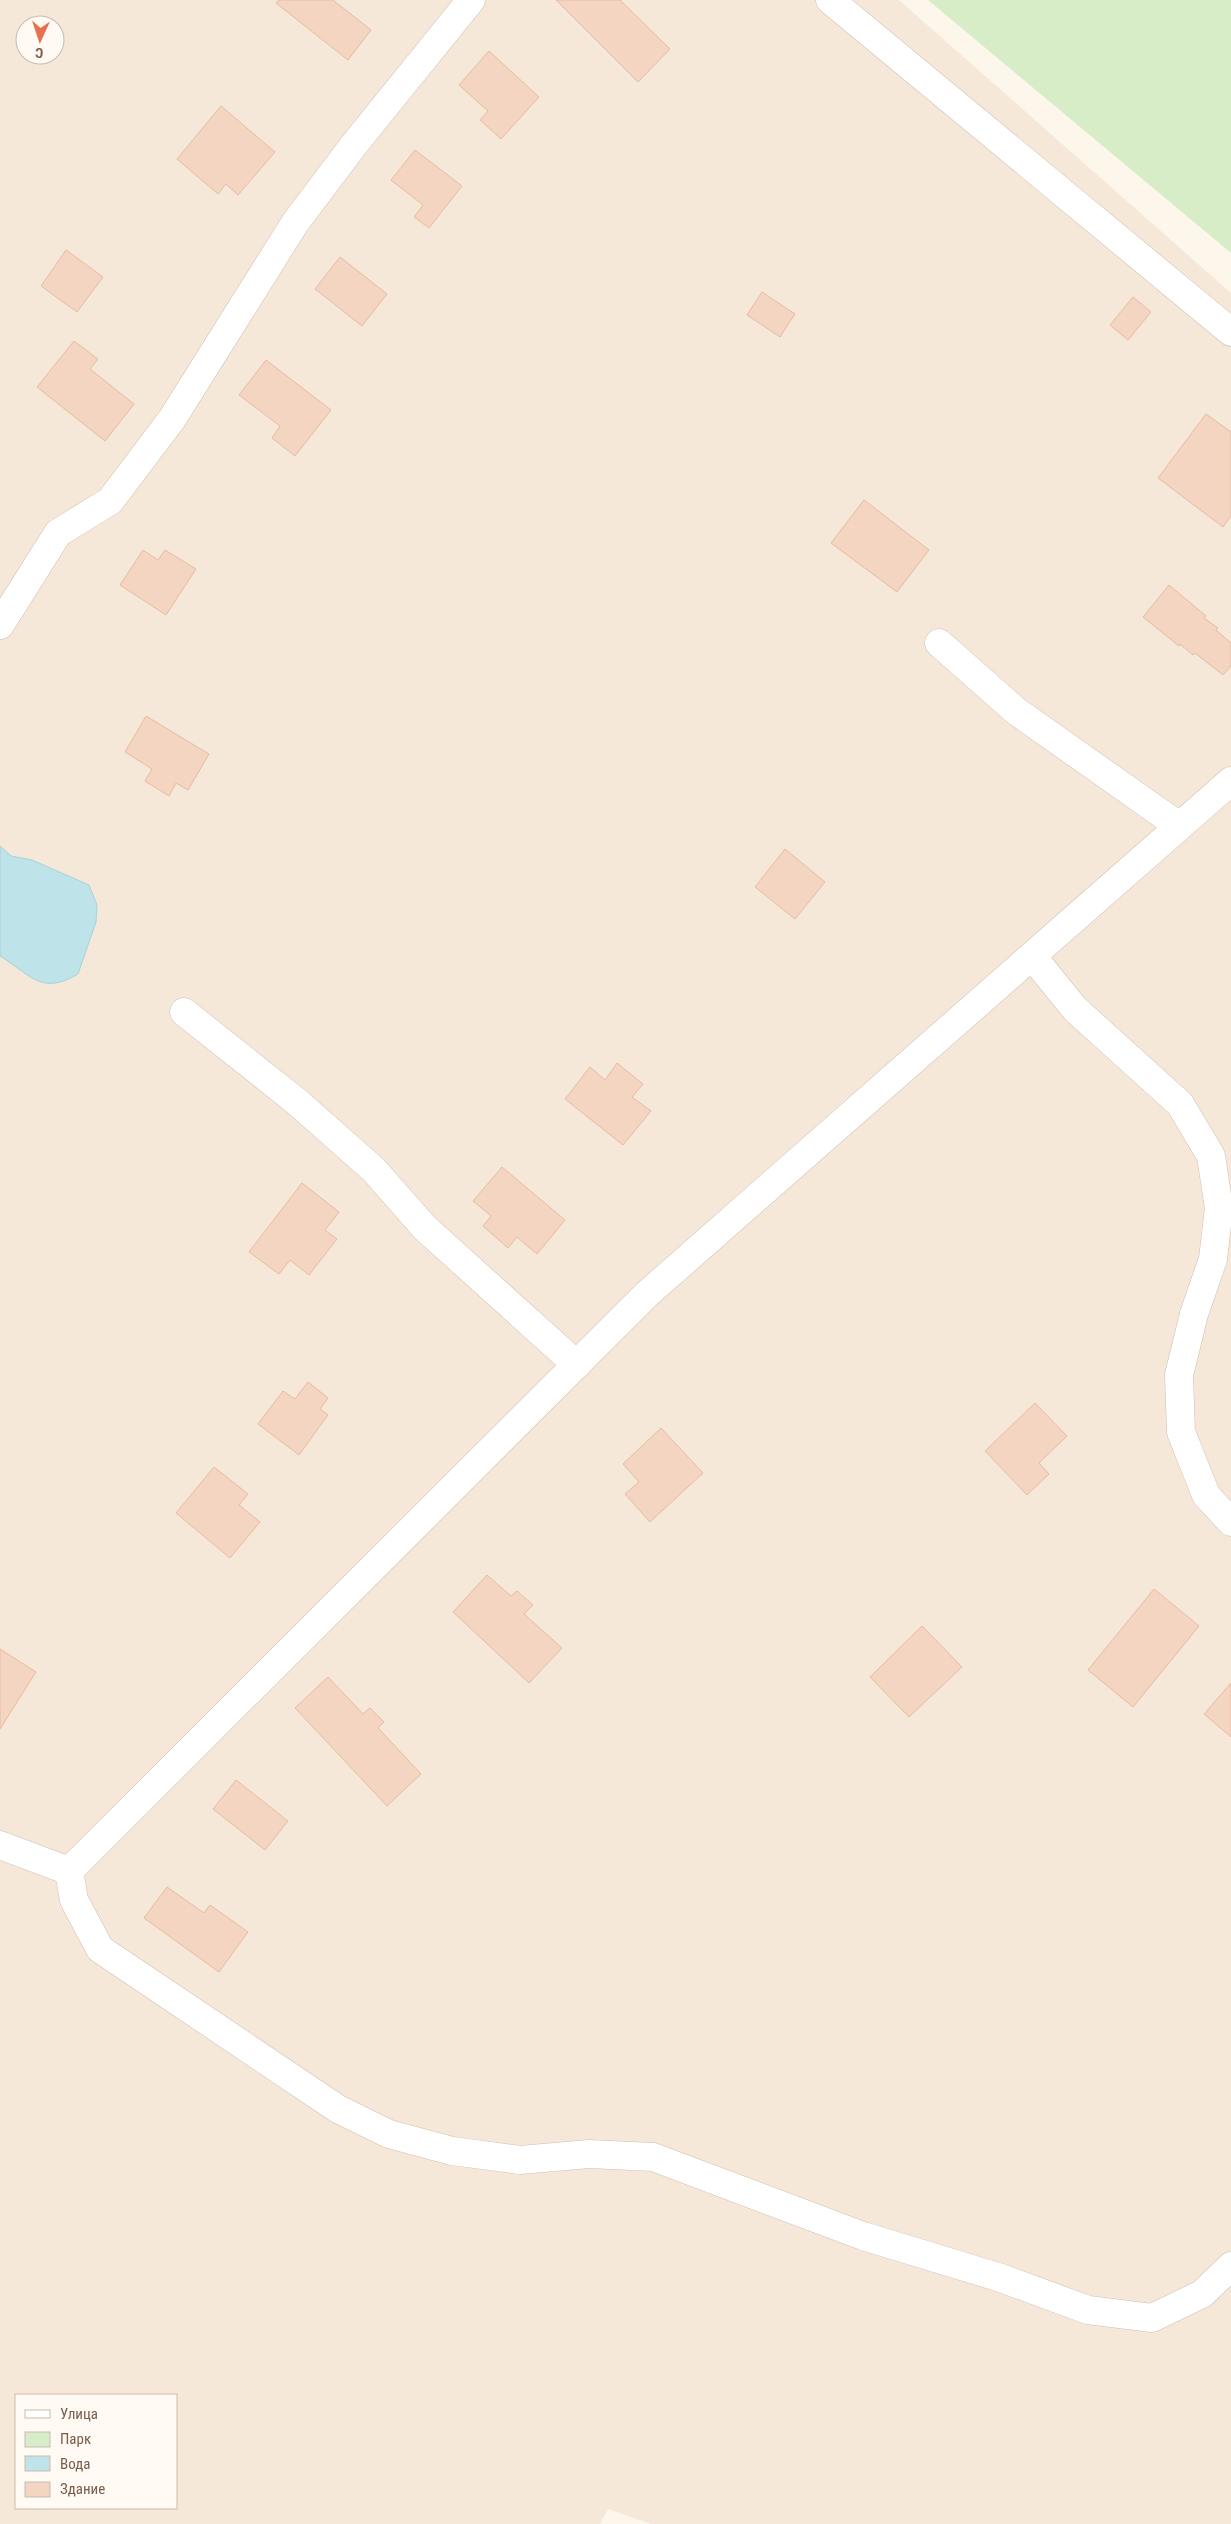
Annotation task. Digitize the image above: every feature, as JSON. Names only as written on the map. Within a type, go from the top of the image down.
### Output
[{"type":"street","points":[[0,625],[58,533],[110,501],[172,420],[295,223],[353,146],[471,0]]},
{"type":"street","points":[[830,0],[1231,332]]},
{"type":"street","points":[[939,643],[1016,711],[1179,826]]},
{"type":"street","points":[[69,1871],[647,1294],[1231,781]]},
{"type":"street","points":[[1032,956],[1075,1009],[1180,1104],[1211,1156],[1219,1208],[1213,1260],[1194,1314],[1179,1375],[1181,1432],[1206,1495],[1231,1522]]},
{"type":"street","points":[[184,1012],[296,1101],[374,1170],[425,1228],[577,1365]]},
{"type":"street","points":[[0,1845],[69,1871]]},
{"type":"street","points":[[69,1871],[74,1900],[100,1950],[338,2109],[389,2134],[452,2151],[520,2160],[589,2154],[653,2157],[863,2236],[1001,2278],[1088,2310],[1152,2318],[1202,2294],[1231,2266]]},
{"type":"shaded area","points":[[0,0],[899,0],[1231,293],[1231,2524],[651,2524],[608,2509],[600,2524],[0,2524]]},
{"type":"green space","points":[[928,0],[1231,0],[1231,253]]},
{"type":"water","points":[[0,846],[11,856],[32,860],[89,885],[97,905],[96,922],[78,974],[55,983],[45,983],[29,976],[0,956]]},
{"type":"building","points":[[279,0],[333,0],[371,30],[348,60],[276,3]]},
{"type":"building","points":[[556,0],[620,0],[670,49],[638,82]]},
{"type":"building","points":[[489,51],[539,97],[501,139],[480,120],[488,111],[459,85]]},
{"type":"building","points":[[221,106],[275,152],[238,195],[226,184],[218,194],[177,159]]},
{"type":"building","points":[[415,150],[462,186],[429,228],[414,217],[423,205],[391,180]]},
{"type":"building","points":[[66,250],[103,277],[77,312],[41,286]]},
{"type":"building","points":[[340,257],[387,294],[362,326],[315,289]]},
{"type":"building","points":[[762,292],[795,314],[780,337],[747,315]]},
{"type":"building","points":[[1133,297],[1151,312],[1128,340],[1110,325]]},
{"type":"building","points":[[74,341],[98,359],[90,369],[134,404],[105,441],[37,387]]},
{"type":"building","points":[[266,360],[331,410],[295,456],[272,438],[280,426],[239,395]]},
{"type":"building","points":[[1206,414],[1231,432],[1231,516],[1223,527],[1158,478]]},
{"type":"building","points":[[864,500],[929,550],[897,592],[831,543]]},
{"type":"building","points":[[143,550],[158,560],[165,550],[196,569],[166,615],[120,585]]},
{"type":"building","points":[[1169,585],[1206,616],[1204,618],[1218,628],[1216,630],[1231,643],[1231,666],[1223,675],[1195,653],[1193,655],[1180,644],[1179,646],[1143,617]]},
{"type":"building","points":[[146,716],[209,754],[188,790],[176,783],[169,796],[145,781],[152,769],[125,752]]},
{"type":"building","points":[[785,849],[825,882],[795,919],[755,887]]},
{"type":"building","points":[[617,1063],[643,1084],[632,1097],[651,1111],[623,1145],[565,1099],[590,1067],[605,1080]]},
{"type":"building","points":[[502,1167],[565,1220],[537,1254],[517,1237],[508,1248],[483,1226],[491,1216],[473,1201]]},
{"type":"building","points":[[302,1183],[339,1212],[325,1230],[337,1239],[309,1275],[290,1260],[279,1274],[249,1252]]},
{"type":"building","points":[[308,1382],[328,1398],[320,1409],[328,1415],[299,1455],[258,1424],[283,1391],[295,1399]]},
{"type":"building","points":[[1035,1403],[1067,1436],[1039,1463],[1049,1474],[1027,1495],[985,1451]]},
{"type":"building","points":[[661,1428],[703,1473],[650,1522],[625,1494],[639,1482],[623,1464]]},
{"type":"building","points":[[214,1467],[248,1494],[239,1505],[260,1522],[230,1558],[176,1513]]},
{"type":"building","points":[[487,1575],[511,1596],[517,1591],[533,1605],[524,1614],[562,1648],[529,1683],[453,1612]]},
{"type":"building","points":[[1154,1589],[1199,1626],[1133,1707],[1088,1670]]},
{"type":"building","points":[[922,1626],[962,1667],[909,1717],[870,1677]]},
{"type":"building","points":[[0,1649],[36,1672],[0,1729]]},
{"type":"building","points":[[328,1677],[363,1714],[370,1708],[384,1722],[378,1728],[421,1774],[387,1806],[295,1708]]},
{"type":"building","points":[[1231,1683],[1231,1737],[1204,1714]]},
{"type":"building","points":[[236,1780],[288,1821],[265,1850],[213,1809]]},
{"type":"building","points":[[167,1887],[204,1913],[210,1905],[248,1932],[219,1972],[144,1918]]}]
